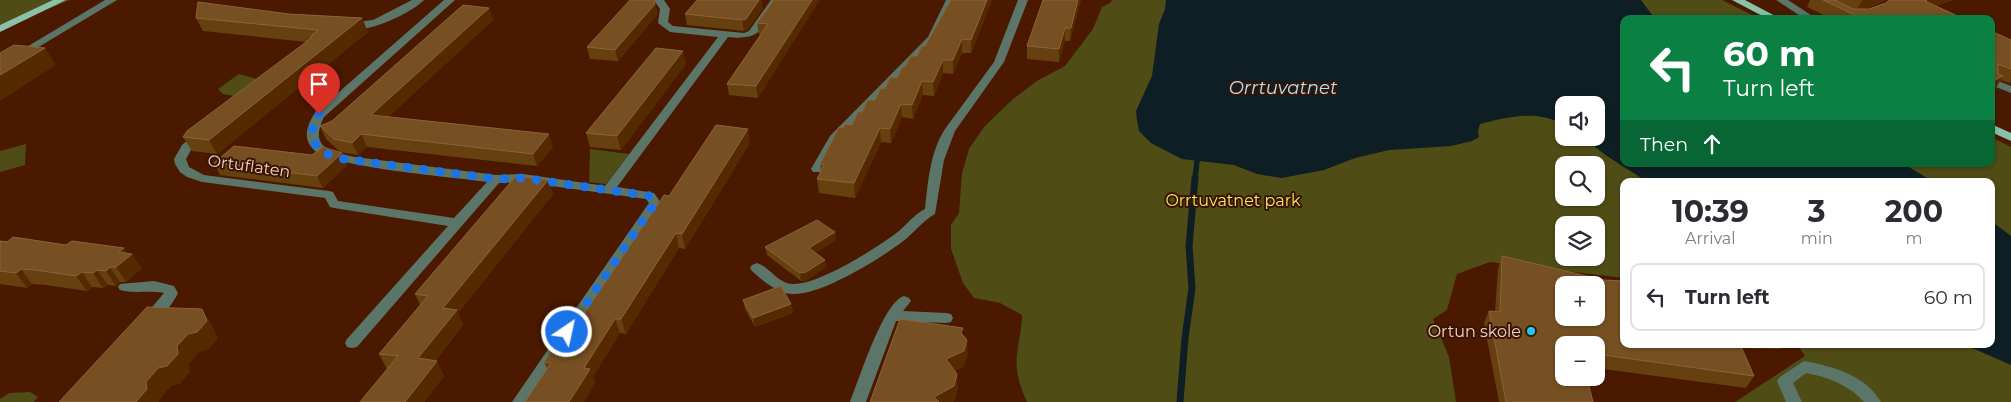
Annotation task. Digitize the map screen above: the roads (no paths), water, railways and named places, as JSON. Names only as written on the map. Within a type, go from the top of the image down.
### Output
[{"type":"main road","points":[[0,29],[61,0]]},
{"type":"main road","points":[[1737,0],[1768,15]]},
{"type":"main road","points":[[1995,129],[2011,138]]},
{"type":"street","points":[[0,66],[112,0]]},
{"type":"street","points":[[334,25],[353,26],[378,22],[419,0]]},
{"type":"street","points":[[450,0],[319,114],[312,125],[311,134],[314,143],[323,152],[336,158],[496,179],[523,178],[650,196],[655,203],[520,402]]},
{"type":"street","points":[[662,4],[664,23],[670,29],[745,36],[753,33],[776,0]]},
{"type":"street","points":[[817,169],[834,138],[932,38],[951,0]]},
{"type":"street","points":[[757,268],[770,280],[780,285],[793,289],[811,285],[854,266],[903,234],[919,217],[931,211],[935,174],[943,143],[949,131],[999,62],[1023,0]]},
{"type":"street","points":[[1781,0],[1805,15]]},
{"type":"street","points":[[610,190],[724,34]]},
{"type":"street","points":[[1995,83],[2011,90]]},
{"type":"street","name":"Ortuflaten","points":[[206,130],[190,142],[181,152],[180,162],[183,169],[190,174],[202,178],[329,195],[334,204],[458,223]]},
{"type":"street","points":[[352,343],[496,179]]},
{"type":"street","points":[[125,287],[154,286],[169,289],[171,293],[169,298],[137,333]]},
{"type":"street","points":[[858,402],[891,316],[904,301]]},
{"type":"street","points":[[891,316],[946,318]]},
{"type":"street","points":[[1794,402],[1785,381],[1804,366],[1833,373],[1848,380],[1860,388],[1873,402]]},
{"type":"water","name":"Orrtuvatnet","points":[[1166,0],[1641,0],[1652,15],[1620,15],[1620,164],[1594,146],[1605,146],[1605,96],[1555,96],[1555,120],[1533,116],[1501,119],[1480,124],[1479,137],[1472,141],[1451,146],[1389,150],[1355,158],[1324,170],[1282,178],[1257,174],[1234,165],[1182,159],[1151,143],[1139,131],[1136,111],[1152,76],[1159,24],[1165,9]]},
{"type":"water","name":"Orrtuvatnet","points":[[1624,167],[1909,167],[1927,178],[1641,178]]},
{"type":"water","points":[[1995,224],[2011,236],[2011,365],[1972,348],[1995,348]]},
{"type":"waterway","points":[[1195,179],[1197,161]]},
{"type":"waterway","points":[[1180,402],[1185,338],[1192,288],[1189,246],[1195,178]]},
{"type":"place","name":"Ortun skole","points":[[1531,331]]},
{"type":"park label","name":"Orrtuvatnet park","points":[[1233,200]]}]
